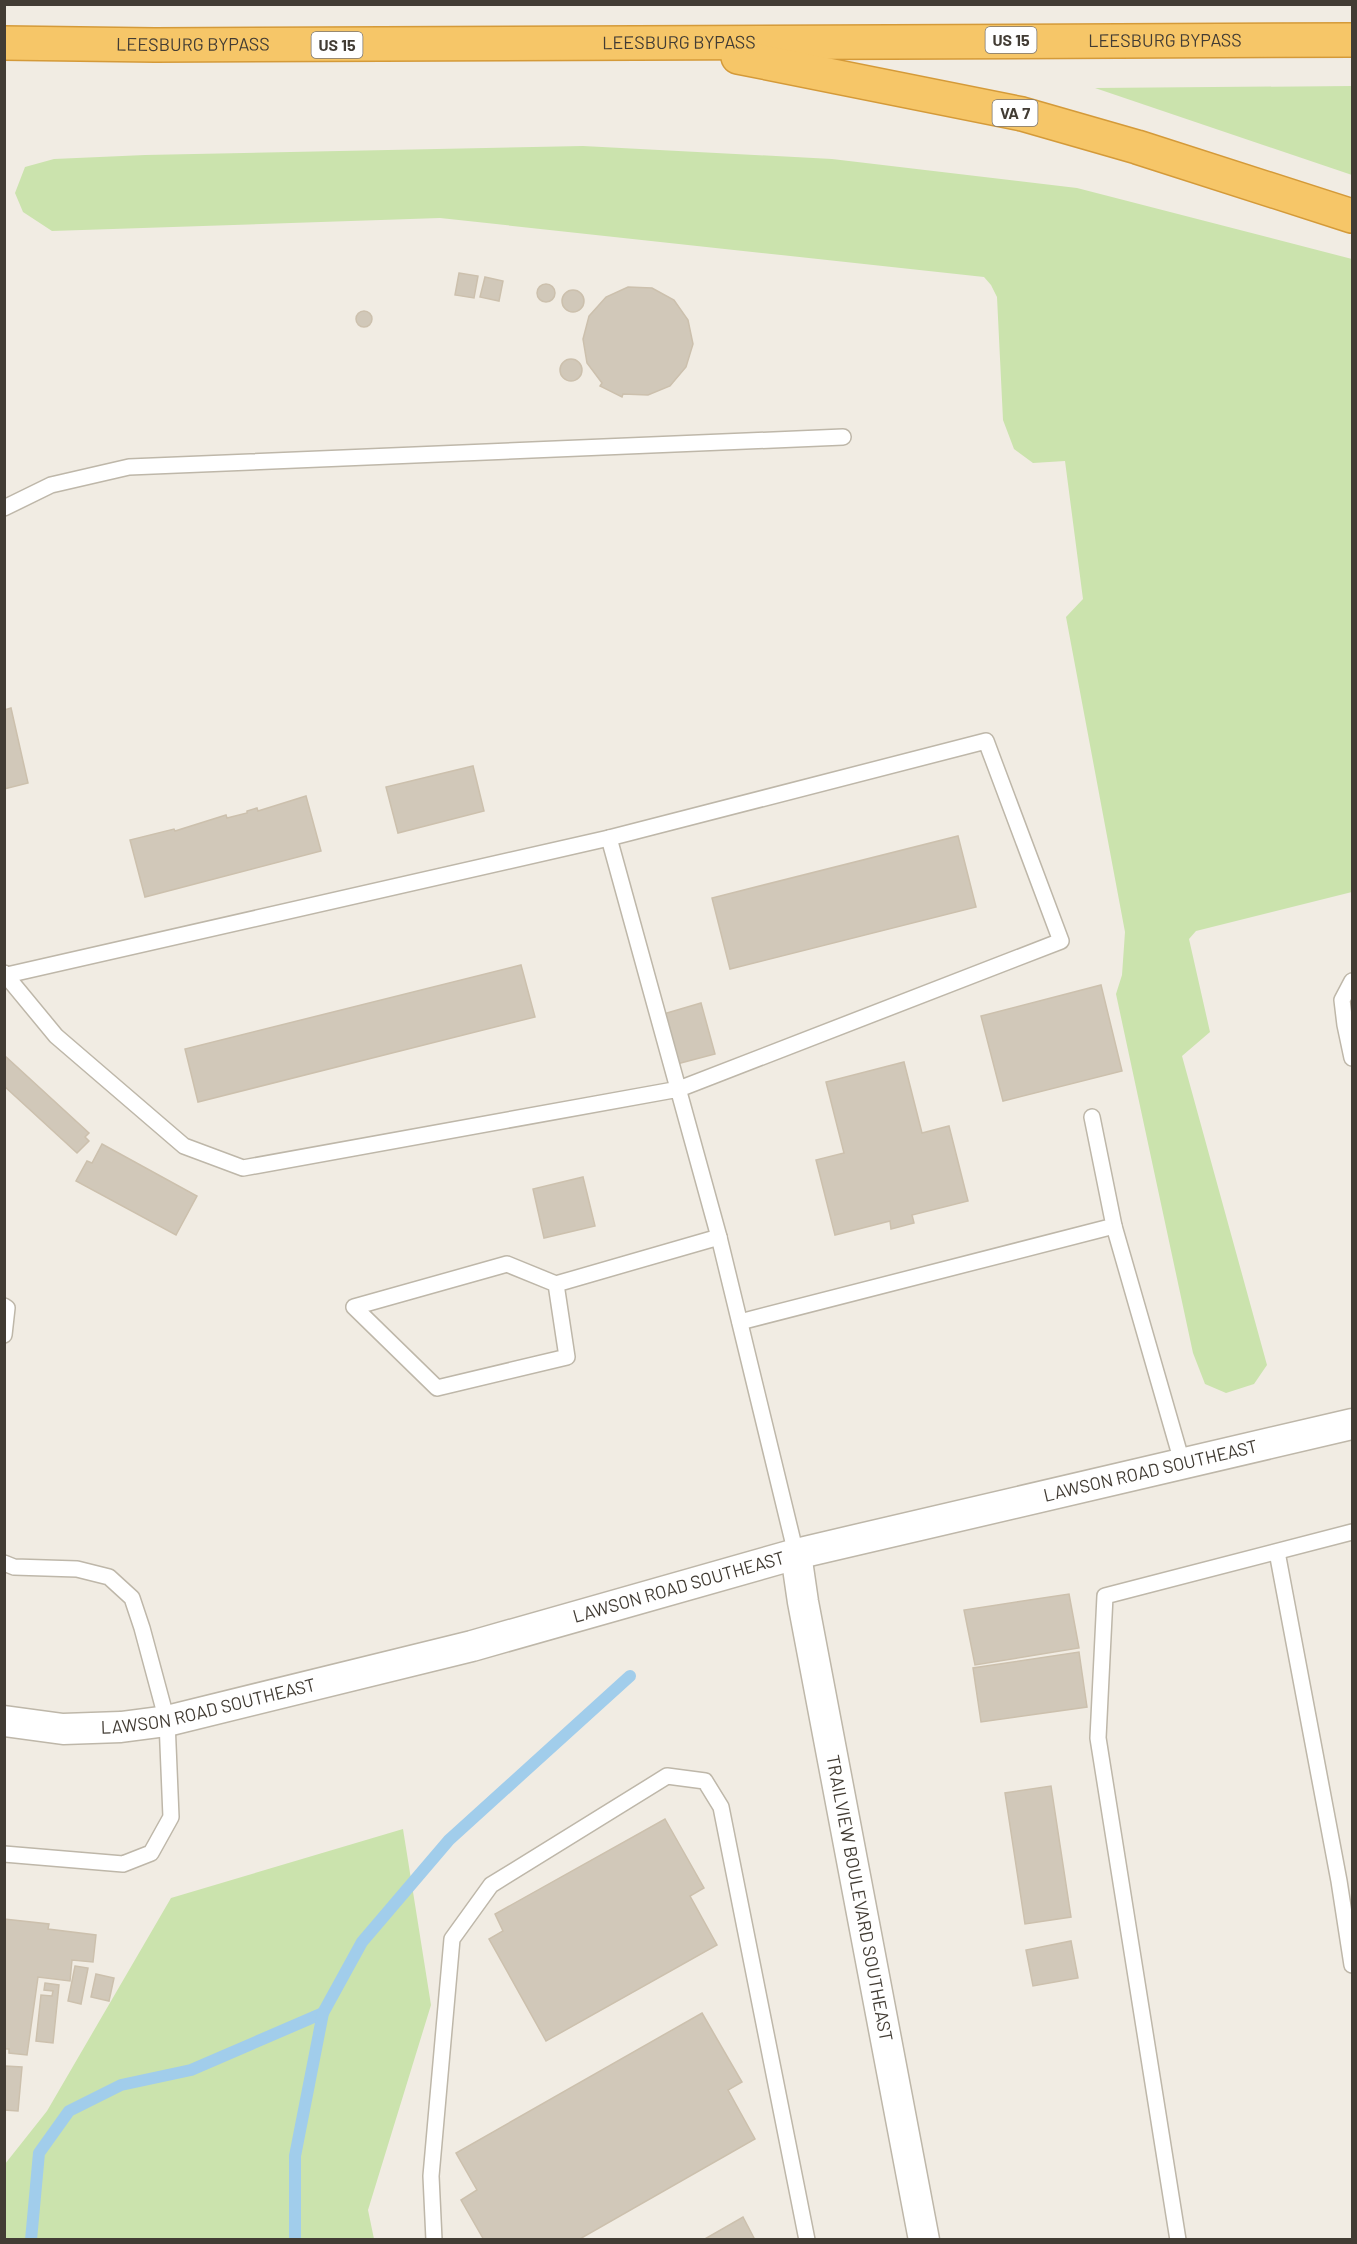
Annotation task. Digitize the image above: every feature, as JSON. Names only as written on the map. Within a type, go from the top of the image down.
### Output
[{"type":"highway","name":"LEESBURG BYPASS","points":[[4,43],[669,44],[1353,40]]},
{"type":"highway","name":"VA 7","points":[[669,44],[1022,114],[1137,147],[1353,216]]},
{"type":"street","name":"LAWSON ROAD SOUTHEAST","points":[[4,1721],[63,1729],[121,1727],[167,1721],[472,1646],[796,1554],[1182,1462],[1353,1424]]},
{"type":"street","name":"TRAILVIEW BOULEVARD SOUTHEAST","points":[[796,1554],[803,1602],[924,2240]]},
{"type":"lane","points":[[4,508],[51,485],[129,466],[843,437]]},
{"type":"lane","points":[[986,741],[1060,940],[679,1089],[243,1168],[184,1146],[56,1036],[6,974],[609,838],[986,741]]},
{"type":"lane","points":[[609,838],[719,1237],[796,1554]]},
{"type":"lane","points":[[1353,981],[1342,1000],[1353,1058]]},
{"type":"lane","points":[[1092,1117],[1114,1226],[1182,1462]]},
{"type":"lane","points":[[740,1322],[1114,1226]]},
{"type":"lane","points":[[556,1284],[567,1357],[437,1388],[354,1307],[507,1264],[556,1284],[719,1237]]},
{"type":"lane","points":[[4,1306],[8,1308],[4,1335]]},
{"type":"lane","points":[[1178,2240],[1098,1738],[1105,1596],[1353,1532]]},
{"type":"lane","points":[[1277,1552],[1353,1965]]},
{"type":"lane","points":[[4,1563],[14,1567],[77,1569],[109,1577],[132,1598],[167,1721],[171,1817],[152,1853],[123,1864],[4,1854]]},
{"type":"lane","points":[[435,2240],[430,2176],[452,1939],[491,1885],[667,1776],[705,1781],[721,1807],[807,2240]]},
{"type":"green space","points":[[1352,86],[1352,175],[1095,88]]},
{"type":"green space","points":[[583,146],[832,159],[1077,188],[1352,259],[1352,892],[1196,931],[1189,939],[1210,1032],[1182,1056],[1267,1365],[1254,1384],[1226,1393],[1205,1384],[1193,1353],[1116,994],[1122,975],[1125,932],[1066,617],[1083,599],[1065,461],[1033,463],[1014,449],[1003,420],[997,297],[984,277],[440,218],[52,231],[23,212],[15,193],[25,167],[54,159]]},
{"type":"green space","points":[[403,1829],[431,2005],[368,2210],[374,2239],[5,2239],[5,2164],[47,2111],[171,1898]]},
{"type":"building","points":[[459,273],[478,276],[474,298],[455,295]]},
{"type":"building","points":[[485,277],[503,281],[499,301],[480,297]]},
{"type":"building","points":[[542,284],[550,284],[555,289],[553,300],[542,302],[537,297],[537,289]]},
{"type":"building","points":[[628,287],[652,288],[674,300],[688,320],[693,344],[686,367],[670,386],[648,395],[623,394],[622,397],[600,386],[602,383],[587,363],[583,339],[589,316],[606,297]]},
{"type":"building","points":[[573,290],[581,293],[584,301],[581,309],[573,312],[565,309],[562,301],[565,293]]},
{"type":"building","points":[[364,311],[372,319],[364,327],[356,319]]},
{"type":"building","points":[[571,359],[579,362],[582,370],[579,378],[571,381],[563,378],[560,370],[563,362]]},
{"type":"building","points":[[11,708],[28,783],[4,789],[4,710]]},
{"type":"building","points":[[473,766],[484,811],[398,833],[386,787]]},
{"type":"building","points":[[306,796],[321,851],[145,897],[130,840],[174,829],[175,831],[226,815],[227,818],[257,808],[258,811]]},
{"type":"building","points":[[958,836],[976,907],[730,969],[712,898]]},
{"type":"building","points":[[521,965],[535,1017],[198,1102],[185,1049]]},
{"type":"building","points":[[1101,985],[1122,1071],[1003,1101],[981,1016]]},
{"type":"building","points":[[701,1003],[715,1054],[673,1065],[660,1015]]},
{"type":"building","points":[[4,1055],[89,1133],[85,1137],[89,1141],[77,1153],[4,1086]]},
{"type":"building","points":[[904,1062],[922,1133],[949,1126],[968,1201],[912,1215],[914,1223],[891,1229],[890,1221],[835,1235],[816,1160],[844,1153],[826,1082]]},
{"type":"building","points":[[102,1144],[197,1196],[176,1235],[76,1181],[87,1161],[92,1163]]},
{"type":"building","points":[[583,1177],[595,1226],[544,1238],[533,1189]]},
{"type":"building","points":[[1069,1594],[1079,1648],[975,1665],[964,1610]]},
{"type":"building","points":[[1079,1652],[1087,1707],[981,1722],[973,1668]]},
{"type":"building","points":[[1051,1786],[1071,1917],[1025,1924],[1005,1793]]},
{"type":"building","points":[[665,1819],[704,1888],[690,1896],[717,1945],[546,2041],[489,1939],[503,1931],[495,1914]]},
{"type":"building","points":[[4,1919],[49,1924],[48,1929],[96,1935],[93,1962],[72,1960],[70,1981],[38,1977],[27,2055],[9,2053],[9,2049],[4,2049]]},
{"type":"building","points":[[1071,1941],[1078,1978],[1033,1986],[1026,1950]]},
{"type":"building","points":[[75,1966],[88,1968],[81,2004],[68,2001]]},
{"type":"building","points":[[96,1974],[114,1978],[109,2001],[91,1997]]},
{"type":"building","points":[[45,1983],[59,1985],[53,2043],[36,2041],[41,1995],[52,1996],[53,1991],[44,1990]]},
{"type":"building","points":[[702,2013],[742,2082],[728,2090],[755,2139],[578,2240],[484,2240],[461,2200],[477,2190],[456,2153]]},
{"type":"building","points":[[5,2066],[22,2067],[18,2111],[4,2110]]},
{"type":"building","points":[[743,2217],[755,2240],[703,2240]]},
{"type":"waterway","points":[[295,2240],[295,2156],[323,2013],[362,1942],[449,1840],[630,1676]]},
{"type":"waterway","points":[[31,2240],[39,2153],[69,2111],[121,2085],[191,2070],[323,2013]]}]
